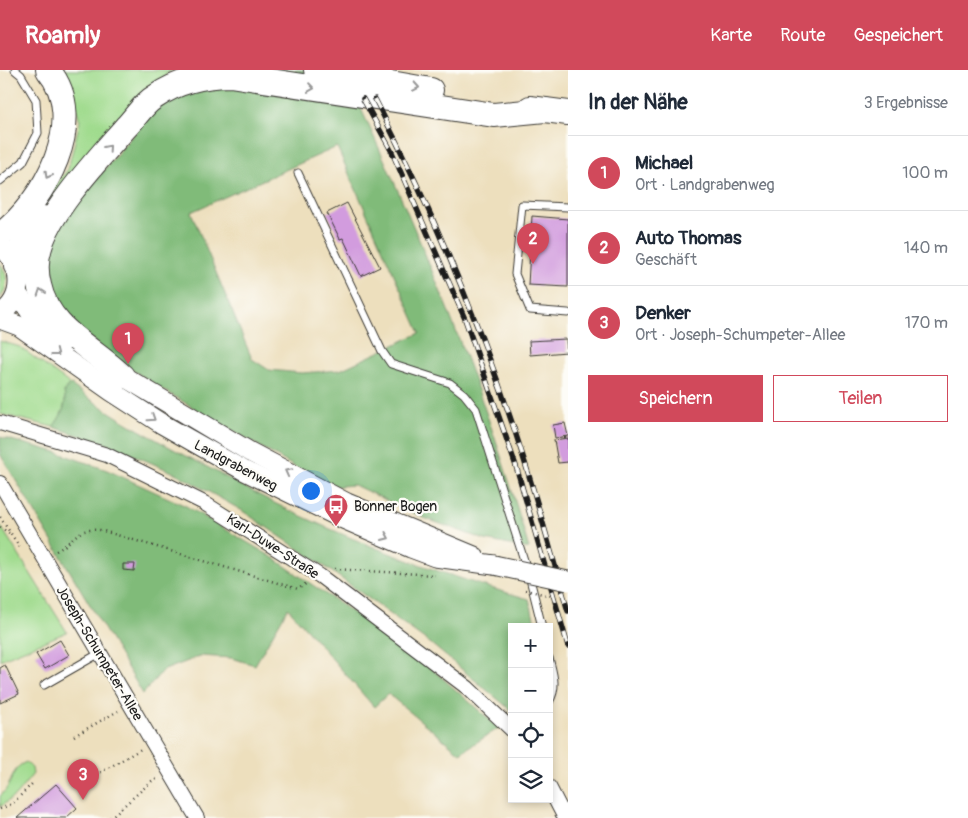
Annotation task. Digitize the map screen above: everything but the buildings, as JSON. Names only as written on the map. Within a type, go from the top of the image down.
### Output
[{"type":"highway","points":[[0,235],[20,219],[58,157],[64,131],[62,95],[48,70]]},
{"type":"highway","points":[[316,70],[556,112]]},
{"type":"highway","points":[[16,266],[19,250],[42,219],[76,185],[152,98],[177,84],[204,76],[230,74],[494,116],[556,112]]},
{"type":"highway","points":[[76,185],[47,230],[40,246],[37,264],[39,286],[47,307],[62,328],[104,358],[122,376]]},
{"type":"highway","points":[[0,214],[32,200]]},
{"type":"main road","points":[[0,246],[7,252],[16,266],[19,282],[17,293],[11,304],[0,314]]},
{"type":"main road","name":"Landgrabenweg","points":[[17,293],[43,324],[122,376],[250,452],[347,503],[494,565]]},
{"type":"main road","name":"Landgrabenweg","points":[[0,319],[20,326],[140,410],[243,470],[341,518],[435,557],[494,565],[568,581]]},
{"type":"street","name":"Karl-Duwe-Straße","points":[[0,423],[107,455],[204,503],[320,576],[468,688],[508,726]]},
{"type":"street","name":"Joseph-Schumpeter-Allee","points":[[1,485],[172,774],[192,816]]},
{"type":"street","points":[[553,795],[565,818]]},
{"type":"lane","points":[[0,181],[23,162],[38,132],[36,100],[21,75],[15,70]]},
{"type":"lane","points":[[298,173],[382,351],[391,364],[450,383],[464,394],[476,409],[530,579],[541,623]]},
{"type":"lane","points":[[568,207],[522,205],[515,274],[530,310],[568,313]]},
{"type":"lane","points":[[44,685],[100,654]]},
{"type":"lane","points":[[553,673],[555,693],[553,696]]},
{"type":"path","points":[[0,527],[10,534]]},
{"type":"path","points":[[43,557],[61,548],[86,529],[100,530],[298,589],[320,576],[327,569],[437,575]]},
{"type":"path","points":[[74,736],[130,704]]},
{"type":"path","points":[[96,775],[153,742]]},
{"type":"path","points":[[110,818],[152,781],[172,774]]},
{"type":"path","points":[[0,809],[12,804],[33,783]]},
{"type":"green space","points":[[65,70],[171,70],[21,235],[18,233],[68,169],[80,121]]},
{"type":"green space","points":[[204,70],[343,70],[396,186],[446,306],[491,427],[529,549],[485,540],[424,518],[354,485],[329,487],[163,390],[111,356],[59,314],[44,266],[52,233],[150,114]],"holes":[[[337,147],[420,333],[340,370],[302,373],[269,370],[252,359],[191,212]]]},
{"type":"green space","points":[[0,263],[5,272],[6,281],[5,290],[0,299]]},
{"type":"green space","points":[[0,341],[20,347],[70,384],[64,391],[65,401],[63,410],[53,427],[0,414]]},
{"type":"green space","points":[[70,384],[139,430],[297,514],[411,561],[529,599],[535,623],[508,623],[508,708],[430,643],[324,566],[241,510],[177,474],[110,445],[53,427],[63,410],[65,401],[64,391]]},
{"type":"green space","points":[[0,437],[56,452],[107,470],[186,506],[272,557],[423,661],[499,728],[460,753],[388,694],[374,707],[288,608],[255,665],[231,658],[201,656],[162,671],[143,694],[0,454]]},
{"type":"green space","points":[[0,525],[67,632],[0,660]]},
{"type":"green space","points":[[26,762],[32,768],[33,774],[16,795],[0,807],[0,796],[8,786],[17,768]]},
{"type":"railway","points":[[363,99],[392,152],[465,319],[516,466],[568,646]]},
{"type":"railway","points":[[375,99],[439,233],[477,325],[526,466],[568,611]]},
{"type":"place","name":"Auto Thomas","points":[[533,264]]},
{"type":"place","name":"Michael","points":[[128,364]]},
{"type":"place","name":"Bonner Bogen","points":[[336,527]]},
{"type":"place","name":"Denker","points":[[83,800]]}]
